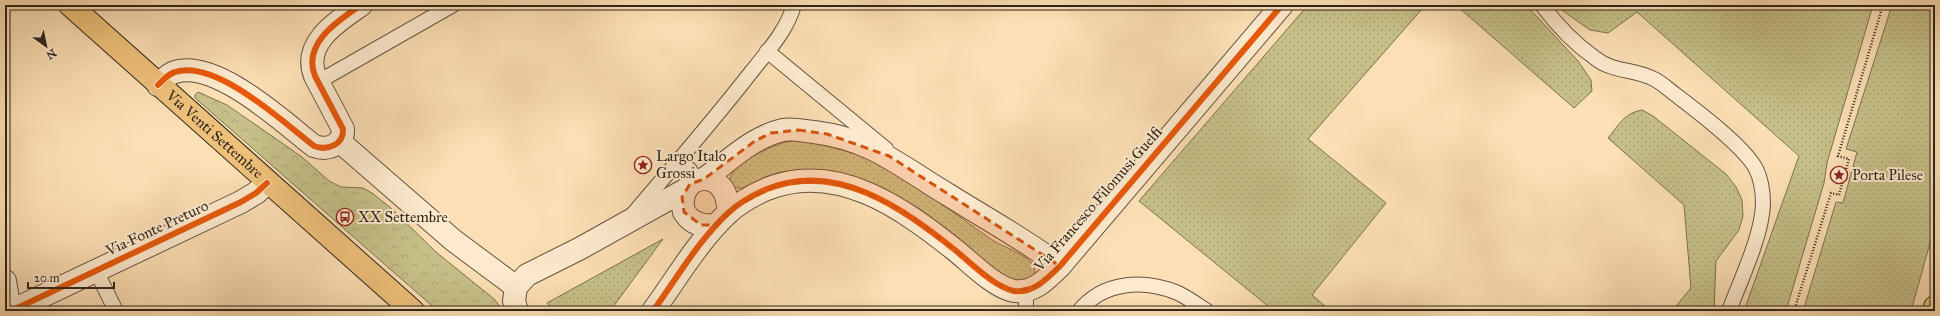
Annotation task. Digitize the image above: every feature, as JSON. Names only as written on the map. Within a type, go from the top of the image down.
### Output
[{"type":"main road","name":"Via Venti Settembre","points":[[70,5],[267,183],[414,311]]},
{"type":"main road","points":[[1934,311],[1935,307]]},
{"type":"street","points":[[158,85],[169,74],[176,71],[198,72],[210,75],[239,89],[314,146],[319,148],[328,148],[339,141],[343,134],[343,129],[318,82],[311,64],[312,56],[319,40],[329,29],[361,5]]},
{"type":"street","name":"Via Francesco Filomusi Guelfi","points":[[653,311],[702,242],[722,219],[758,193],[779,184],[805,180],[826,181],[844,185],[880,198],[904,211],[998,284],[1014,291],[1026,300],[1060,266],[1282,5]]},
{"type":"street","name":"Via Francesco Filomusi Guelfi","points":[[695,183],[755,141],[772,133],[785,130],[827,134],[864,144],[889,156],[946,194],[1036,248],[1060,266]]},
{"type":"street","points":[[339,141],[453,240],[516,287]]},
{"type":"street","name":"Via Fonte Preturo","points":[[10,311],[241,202],[256,193],[267,183]]},
{"type":"street","points":[[517,311],[514,301],[516,287],[533,271],[579,249],[695,183],[718,183],[723,189],[727,196],[722,219],[701,225],[688,218],[682,205],[695,183]]},
{"type":"street","points":[[5,281],[10,311]]},
{"type":"lane","points":[[318,82],[454,5]]},
{"type":"lane","points":[[625,223],[778,37],[791,15],[794,5]]},
{"type":"lane","points":[[1542,5],[1552,19],[1595,59],[1611,68],[1635,71],[1655,79],[1700,114],[1744,154],[1756,169],[1760,182],[1763,204],[1759,226],[1729,311]]},
{"type":"lane","points":[[767,51],[915,172]]},
{"type":"lane","points":[[679,159],[690,170],[695,183]]},
{"type":"lane","points":[[96,271],[116,311]]},
{"type":"lane","points":[[1079,311],[1100,293],[1117,286],[1133,285],[1153,286],[1178,294],[1207,311]]},
{"type":"path","points":[[1794,311],[1831,193],[1839,195],[1849,159],[1838,156],[1883,5]]},
{"type":"highlighted area","points":[[798,130],[827,134],[889,156],[1060,266],[1037,286],[1014,291],[998,284],[904,211],[862,191],[826,181],[779,184],[738,205],[716,225],[701,225],[684,212],[682,197],[690,184],[704,179],[755,141],[771,133]]},
{"type":"green space","points":[[1308,5],[1526,5],[1578,61],[1591,80],[1592,91],[1574,108],[1458,7],[1422,9],[1308,139],[1386,203],[1312,295],[1331,311],[1274,311],[1139,201]]},
{"type":"green space","points":[[1559,5],[1873,5],[1827,163],[1824,183],[1786,311],[1744,311],[1799,156],[1637,12],[1608,33],[1590,30],[1563,11]]},
{"type":"green space","points":[[1892,5],[1935,5],[1935,225],[1911,311],[1803,311],[1836,202],[1843,203],[1857,152],[1846,149]]},
{"type":"green space","points":[[198,92],[227,105],[302,157],[329,181],[341,187],[363,188],[372,193],[392,209],[436,252],[494,299],[504,311],[438,311],[195,98],[195,95]]},
{"type":"green space","points":[[1642,110],[1653,116],[1726,174],[1736,187],[1742,200],[1743,216],[1739,230],[1716,261],[1714,311],[1672,311],[1691,288],[1684,205],[1608,138],[1626,117]]},
{"type":"green space","points":[[802,141],[854,153],[884,165],[899,173],[994,241],[1027,259],[1034,267],[1035,271],[1033,276],[1018,286],[961,248],[809,172],[780,172],[765,177],[747,188],[734,188],[730,182],[732,173],[745,161],[780,144]]},
{"type":"green space","points":[[663,239],[610,311],[553,311],[547,303]]},
{"type":"cycle path","points":[[158,85],[175,72],[191,70],[210,75],[229,83],[248,95],[314,146],[324,148],[329,147],[338,143],[343,135],[343,129],[315,76],[312,64],[313,53],[324,34],[342,18],[361,5]]},
{"type":"cycle path","points":[[653,311],[697,248],[728,213],[741,203],[762,191],[793,182],[818,181],[843,185],[867,193],[891,205],[935,234],[998,285],[1014,291],[1034,288],[1060,266],[1282,5]]},
{"type":"cycle path","points":[[11,311],[241,202],[256,193],[267,183]]},
{"type":"place","name":"Largo Italo Grossi","points":[[643,165]]},
{"type":"place","name":"Porta Pilese","points":[[1839,175]]},
{"type":"place","name":"XX Settembre","points":[[345,217]]}]
